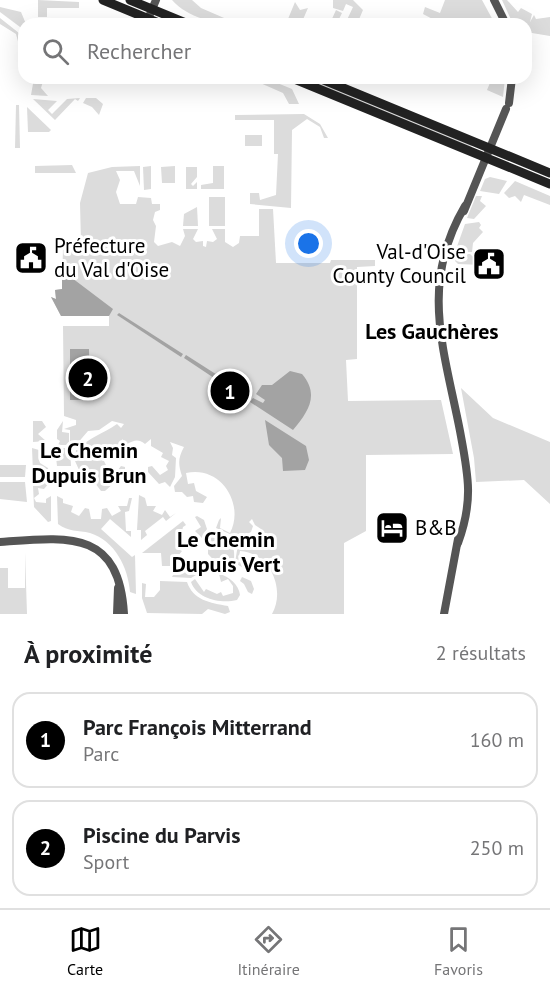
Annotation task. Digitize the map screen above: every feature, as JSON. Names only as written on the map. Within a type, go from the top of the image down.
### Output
[{"type":"main road","points":[[103,0],[146,18]]},
{"type":"main road","points":[[130,0],[154,5],[177,18]]},
{"type":"main road","points":[[308,84],[487,153],[550,173]]},
{"type":"main road","points":[[332,84],[487,153],[550,184]]},
{"type":"street","points":[[494,0],[503,18]]},
{"type":"street","points":[[444,614],[458,543],[465,458],[437,305],[441,267],[449,237],[465,206],[508,106],[511,84]]},
{"type":"street","points":[[0,537],[22,541]]},
{"type":"street","points":[[0,542],[86,543],[108,558],[118,579],[124,614]]},
{"type":"street","points":[[117,614],[118,579]]},
{"type":"shaded area","points":[[38,0],[79,2],[79,8],[47,8],[47,17],[38,17]]},
{"type":"shaded area","points":[[172,0],[192,0],[201,8],[224,18],[199,18]]},
{"type":"shaded area","points":[[333,0],[353,0],[363,10],[360,18],[348,18],[353,7],[346,4],[343,11],[333,8]]},
{"type":"shaded area","points":[[445,0],[482,0],[492,18],[431,18],[423,14],[425,7],[440,13]]},
{"type":"shaded area","points":[[502,0],[507,0],[518,12],[521,8],[532,14],[531,18],[510,18]]},
{"type":"shaded area","points":[[295,2],[300,10],[308,8],[304,18],[288,18]]},
{"type":"shaded area","points":[[0,7],[21,12],[24,18],[18,18],[18,26],[0,12]]},
{"type":"shaded area","points":[[336,10],[342,13],[340,18],[332,18]]},
{"type":"shaded area","points":[[534,15],[536,19],[550,17],[550,36],[532,33]]},
{"type":"shaded area","points":[[0,18],[18,32],[18,42],[16,34],[0,24]]},
{"type":"shaded area","points":[[33,84],[42,84],[41,88],[48,96],[31,95]]},
{"type":"shaded area","points":[[263,84],[280,84],[292,89],[299,104],[289,104],[283,93]]},
{"type":"shaded area","points":[[316,84],[324,84],[472,145],[471,148]]},
{"type":"shaded area","points":[[490,84],[504,84],[503,97],[487,90]]},
{"type":"shaded area","points":[[80,98],[78,101],[75,99],[55,120],[33,99],[57,101],[48,110],[52,114],[67,99]]},
{"type":"shaded area","points":[[86,98],[96,98],[103,104],[99,115],[92,107],[83,103]]},
{"type":"shaded area","points":[[16,105],[19,105],[20,148],[15,148]]},
{"type":"shaded area","points":[[27,107],[51,130],[49,132],[28,132]]},
{"type":"shaded area","points":[[304,114],[320,124],[328,138],[324,138],[320,127],[307,119],[292,130],[291,208],[250,204],[250,193],[259,193],[260,200],[276,195],[278,154],[274,154],[274,120],[235,120],[235,115]]},
{"type":"shaded area","points":[[245,135],[262,135],[262,146],[245,146]]},
{"type":"shaded area","points":[[72,165],[76,173],[35,173],[35,166]]},
{"type":"shaded area","points":[[140,166],[140,186],[134,171],[116,171],[120,180],[116,192],[120,204],[136,204],[138,197],[151,198],[152,204],[160,204],[160,210],[155,212],[153,220],[156,226],[154,242],[158,246],[172,242],[180,246],[185,236],[183,229],[198,229],[193,239],[196,242],[203,241],[203,246],[206,247],[207,241],[213,242],[217,239],[212,229],[225,229],[225,242],[233,247],[239,243],[240,236],[259,236],[259,209],[273,209],[276,263],[375,260],[375,266],[357,267],[357,359],[346,360],[348,401],[441,400],[453,454],[366,455],[366,531],[344,543],[344,614],[272,614],[276,604],[276,584],[267,565],[251,553],[240,551],[238,562],[244,563],[245,569],[235,563],[238,544],[252,534],[263,542],[261,529],[252,519],[249,522],[253,526],[251,532],[239,538],[216,528],[221,518],[220,528],[230,533],[234,522],[234,510],[227,489],[210,475],[199,472],[186,473],[188,484],[194,483],[196,491],[207,497],[203,503],[194,502],[193,496],[187,497],[182,492],[175,492],[174,486],[182,476],[179,461],[184,447],[170,442],[173,448],[172,455],[176,458],[175,477],[170,487],[165,482],[159,484],[148,472],[148,467],[152,466],[160,475],[168,470],[166,466],[169,461],[161,457],[163,453],[151,446],[151,439],[145,444],[136,441],[127,444],[122,439],[122,447],[110,453],[112,457],[104,461],[107,467],[105,470],[114,475],[121,466],[125,467],[125,473],[105,491],[101,491],[95,483],[90,485],[76,476],[80,472],[75,461],[76,450],[117,424],[121,428],[124,424],[112,421],[99,430],[88,431],[76,445],[70,445],[70,430],[64,429],[76,425],[76,420],[64,416],[63,326],[109,326],[109,316],[61,316],[51,297],[56,299],[55,290],[62,289],[63,247],[81,243],[80,203],[88,173],[112,167]]},
{"type":"shaded area","points":[[151,166],[151,189],[144,190],[143,167]]},
{"type":"shaded area","points":[[175,166],[175,183],[162,183],[161,167]]},
{"type":"shaded area","points":[[213,166],[224,166],[224,189],[201,189],[201,185],[213,183]]},
{"type":"shaded area","points":[[186,167],[197,167],[197,177],[191,184],[193,186],[197,182],[197,189],[186,189]]},
{"type":"shaded area","points":[[490,177],[507,181],[499,194],[480,191],[485,179]]},
{"type":"shaded area","points":[[515,181],[550,196],[550,205],[524,195],[521,202],[515,196],[509,198],[504,193]]},
{"type":"shaded area","points":[[476,196],[482,196],[480,201],[486,206],[474,219],[467,218]]},
{"type":"shaded area","points":[[209,197],[225,197],[225,226],[209,226]]},
{"type":"shaded area","points":[[197,207],[198,226],[183,226],[184,214]]},
{"type":"shaded area","points":[[479,222],[481,225],[479,228],[483,232],[473,243],[472,252],[455,252],[465,224]]},
{"type":"shaded area","points":[[454,254],[470,254],[482,265],[458,264],[454,260]]},
{"type":"shaded area","points":[[62,272],[72,272],[72,278],[113,309],[109,316],[61,316],[51,297],[56,299],[55,290],[62,289]]},
{"type":"shaded area","points":[[119,313],[183,354],[181,357],[117,315]]},
{"type":"shaded area","points":[[70,349],[89,349],[90,400],[70,400]]},
{"type":"shaded area","points":[[186,355],[250,396],[247,400],[184,358]]},
{"type":"shaded area","points":[[290,371],[302,374],[311,396],[307,410],[293,430],[250,402],[253,398],[263,403],[265,400],[256,394],[262,385],[272,385]]},
{"type":"shaded area","points":[[461,388],[493,418],[550,442],[550,504],[524,480],[476,482],[474,458]]},
{"type":"shaded area","points":[[265,420],[306,446],[309,460],[305,470],[283,471],[282,458],[269,445]]},
{"type":"shaded area","points":[[33,421],[42,421],[46,427],[38,434],[46,441],[33,442]]},
{"type":"shaded area","points":[[63,421],[62,432],[69,433],[69,445],[58,445],[60,441],[57,439],[57,430]]},
{"type":"shaded area","points":[[32,448],[46,452],[39,460],[48,468],[49,475],[36,477],[33,473]]},
{"type":"shaded area","points":[[58,448],[70,448],[71,466],[57,466],[56,457],[60,453]]},
{"type":"shaded area","points":[[0,465],[26,465],[25,477],[0,477]]},
{"type":"shaded area","points":[[0,482],[25,482],[27,502],[0,499]]},
{"type":"shaded area","points":[[36,483],[49,483],[44,489],[38,488],[39,494],[34,498],[36,502],[46,503],[46,499],[51,496],[51,521],[48,522],[34,507],[33,486]]},
{"type":"shaded area","points":[[139,495],[145,498],[147,506],[156,506],[153,511],[162,515],[165,510],[170,517],[176,513],[166,521],[163,517],[145,531],[147,535],[141,540],[141,530],[137,530]]},
{"type":"shaded area","points":[[57,496],[63,499],[63,503],[73,506],[71,512],[79,516],[85,508],[89,509],[91,519],[101,519],[102,509],[107,508],[112,516],[121,511],[118,506],[127,506],[129,498],[132,498],[129,511],[125,512],[126,531],[131,531],[131,537],[110,519],[101,529],[132,557],[135,555],[136,594],[130,592],[123,564],[107,542],[90,533],[69,530],[58,524]]},
{"type":"shaded area","points":[[195,517],[204,520],[207,529],[202,538],[195,531],[201,527]]},
{"type":"shaded area","points":[[183,521],[186,525],[183,527],[180,539],[177,540],[178,549],[182,551],[170,566],[162,566],[161,553],[142,553]]},
{"type":"shaded area","points":[[212,530],[226,536],[233,545],[232,572],[226,570],[228,562],[221,562],[222,565],[226,563],[223,570],[208,554],[208,540]]},
{"type":"shaded area","points":[[25,552],[27,614],[0,614],[0,568],[8,568],[8,588],[25,588]]},
{"type":"shaded area","points":[[187,560],[188,562],[184,565],[187,572],[193,569],[196,575],[191,578],[172,577],[178,565]]},
{"type":"shaded area","points":[[219,574],[226,577],[236,584],[240,595],[237,600],[210,599],[198,593],[191,582],[195,579],[204,592],[206,589],[217,594],[221,592],[223,596],[233,593],[233,586],[228,579],[221,582]]},
{"type":"shaded area","points":[[242,577],[251,581],[254,589],[252,594],[240,581]]},
{"type":"shaded area","points":[[160,581],[187,582],[198,597],[228,606],[230,612],[225,614],[208,609],[202,614],[147,613],[142,598],[142,583],[146,584],[145,597],[154,597],[160,590]]},
{"type":"place","name":"Préfecture du Val d'Oise","points":[[31,258]]},
{"type":"place","name":"Val-d'Oise County Council","points":[[489,264]]},
{"type":"place","name":"Piscine du Parvis","points":[[88,378]]},
{"type":"place","name":"Parc François Mitterrand","points":[[230,391]]},
{"type":"place","name":"B&B","points":[[392,528]]},
{"type":"district","name":"Les Gauchères","points":[[432,331]]},
{"type":"district","name":"Le Chemin Dupuis Brun","points":[[89,462]]},
{"type":"district","name":"Le Chemin Dupuis Vert","points":[[226,552]]}]
